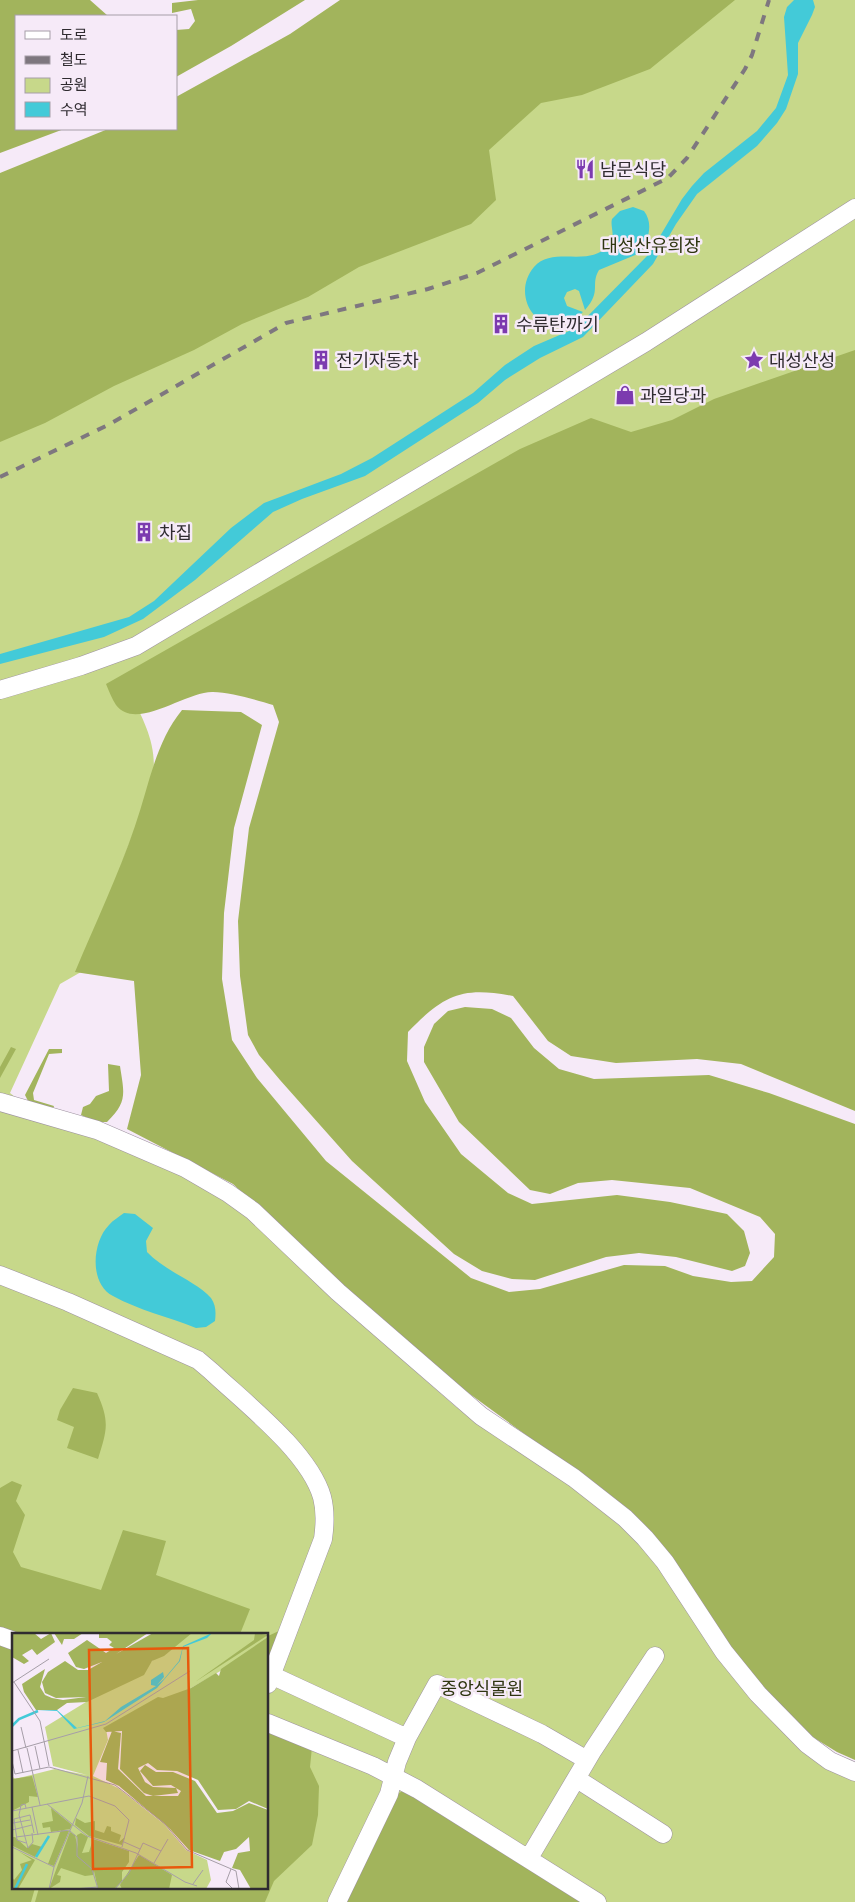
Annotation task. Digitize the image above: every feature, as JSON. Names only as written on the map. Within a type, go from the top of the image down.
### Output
[{"type":"street","points":[[0,690],[81,666],[136,646],[638,347],[855,208]]},
{"type":"street","points":[[0,1102],[97,1130],[206,1180],[253,1212],[332,1287],[481,1416],[574,1478],[625,1518],[665,1562],[724,1652],[758,1694],[807,1744],[830,1761],[855,1772]]},
{"type":"street","points":[[0,1275],[68,1302],[198,1360],[286,1441],[316,1482],[322,1498],[326,1519],[323,1539],[269,1679],[407,1738]]},
{"type":"street","points":[[0,1636],[12,1640]]},
{"type":"street","points":[[529,1858],[576,1779],[656,1656]]},
{"type":"street","points":[[337,1902],[389,1794],[393,1776],[407,1738],[437,1684],[542,1734],[588,1760]]},
{"type":"street","points":[[269,1724],[393,1776],[529,1858],[597,1902]]},
{"type":"street","points":[[576,1779],[663,1834]]},
{"type":"green space","points":[[0,0],[90,0],[107,15],[15,15],[15,130],[61,130],[0,153]]},
{"type":"green space","points":[[198,0],[305,0],[231,46],[178,76],[178,30],[189,29],[195,21],[191,9],[172,13],[172,3]]},
{"type":"green space","points":[[340,0],[735,0],[650,69],[582,95],[541,103],[489,150],[496,200],[471,224],[359,267],[308,297],[242,324],[194,350],[114,386],[45,423],[0,442],[0,173],[106,130],[178,130],[178,96],[290,34]]},
{"type":"green space","points":[[724,0],[855,0],[855,358],[130,693],[145,725],[152,747],[154,770],[152,783],[81,972],[60,984],[10,1093],[25,1105],[78,1132],[193,1179],[232,1202],[329,1295],[455,1406],[574,1487],[625,1526],[659,1563],[735,1677],[855,1776],[855,1902],[0,1902],[0,423],[477,151],[539,96]]},
{"type":"green space","points":[[855,350],[855,1111],[741,1064],[697,1059],[616,1063],[571,1056],[548,1041],[513,996],[480,992],[454,996],[432,1009],[408,1032],[407,1061],[425,1102],[461,1154],[508,1193],[532,1204],[617,1195],[670,1202],[727,1214],[744,1231],[750,1253],[745,1266],[732,1271],[676,1257],[639,1253],[606,1257],[535,1280],[512,1279],[482,1271],[454,1254],[352,1161],[259,1055],[248,1035],[240,976],[238,921],[249,828],[279,722],[273,705],[235,695],[213,692],[202,693],[162,708],[136,714],[125,712],[116,705],[106,684],[520,449],[591,418],[631,432],[672,420],[714,399]]},
{"type":"green space","points":[[182,710],[241,712],[262,725],[234,828],[224,913],[222,979],[232,1040],[257,1078],[326,1161],[471,1278],[509,1292],[540,1289],[624,1265],[665,1266],[693,1276],[731,1282],[752,1281],[774,1257],[775,1234],[760,1217],[690,1188],[612,1180],[578,1183],[550,1194],[530,1190],[459,1122],[424,1062],[424,1047],[434,1024],[448,1011],[465,1007],[492,1009],[511,1018],[534,1048],[559,1069],[594,1079],[709,1075],[769,1093],[855,1124],[855,1760],[837,1752],[801,1730],[749,1672],[675,1568],[541,1446],[415,1354],[233,1184],[127,1129],[141,1075],[134,981],[75,972],[114,882],[165,736]]},
{"type":"green space","points":[[11,1047],[16,1049],[0,1078],[0,1067]]},
{"type":"green space","points":[[49,1049],[62,1049],[62,1053],[49,1054],[33,1093],[34,1100],[54,1106],[53,1109],[29,1103],[25,1095]]},
{"type":"green space","points":[[108,1064],[120,1066],[123,1097],[118,1109],[107,1122],[96,1122],[81,1115],[83,1107],[90,1104],[96,1096],[109,1091]]},
{"type":"green space","points":[[73,1388],[97,1393],[104,1411],[106,1426],[98,1459],[67,1448],[74,1427],[57,1420],[60,1410]]},
{"type":"green space","points":[[12,1481],[22,1485],[16,1501],[25,1515],[13,1552],[21,1567],[101,1590],[123,1530],[166,1541],[156,1575],[250,1609],[240,1633],[12,1633],[0,1630],[0,1488]]},
{"type":"green space","points":[[281,1630],[269,1661],[269,1636]]},
{"type":"green space","points":[[3,1643],[12,1645],[12,1890],[34,1890],[31,1902],[0,1902],[0,1646]]},
{"type":"green space","points":[[269,1730],[312,1747],[310,1767],[319,1786],[318,1815],[312,1845],[274,1881],[265,1902],[35,1902],[38,1890],[269,1890]]},
{"type":"green space","points":[[408,1791],[585,1902],[342,1902],[397,1794]]},
{"type":"water","points":[[794,0],[813,0],[815,7],[798,43],[798,74],[786,109],[777,123],[757,146],[697,194],[676,224],[653,264],[583,337],[540,358],[505,380],[478,403],[365,476],[302,499],[273,512],[195,580],[143,619],[104,637],[0,664],[0,654],[129,617],[154,601],[231,528],[264,503],[341,474],[372,458],[473,393],[505,365],[534,346],[576,328],[650,253],[682,199],[692,186],[704,173],[757,131],[776,108],[788,75],[784,17],[787,7]]},
{"type":"water","points":[[633,207],[644,211],[649,221],[649,232],[640,253],[599,270],[595,280],[595,293],[585,310],[579,291],[575,289],[567,292],[564,298],[567,306],[583,312],[569,322],[556,325],[544,322],[534,315],[528,305],[525,293],[527,280],[534,267],[552,257],[584,256],[604,250],[612,238],[612,219],[620,211]]},
{"type":"water","points":[[124,1213],[135,1214],[153,1228],[146,1241],[147,1252],[163,1265],[197,1286],[211,1298],[214,1303],[215,1321],[206,1327],[196,1328],[133,1305],[113,1296],[105,1290],[97,1273],[96,1252],[103,1232]]},
{"type":"railway","points":[[0,477],[110,424],[286,323],[428,289],[477,273],[668,178],[687,158],[745,69],[752,55],[769,0]]},
{"type":"place","name":"남문식당","points":[[585,169]]},
{"type":"place","name":"수류탄까기","points":[[501,324]]},
{"type":"place","name":"전기자동차","points":[[321,360]]},
{"type":"place","name":"대성산성","points":[[754,360]]},
{"type":"place","name":"과일당과","points":[[625,395]]},
{"type":"place","name":"차집","points":[[144,532]]},
{"type":"park label","name":"대성산유희장","points":[[651,245]]},
{"type":"park label","name":"중앙식물원","points":[[482,1688]]}]
